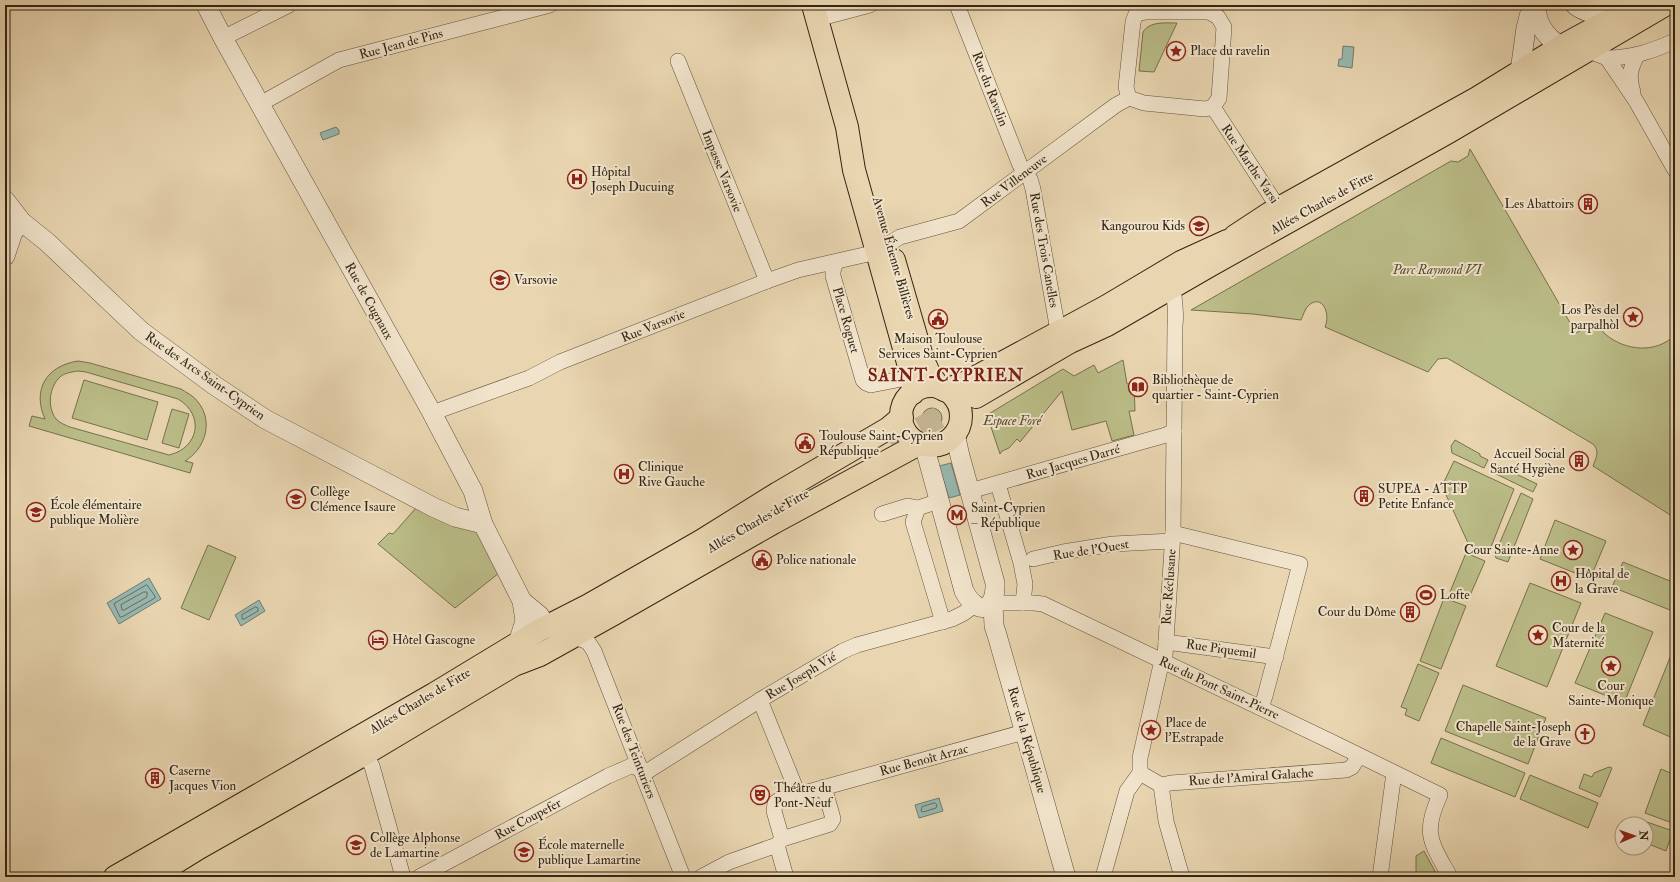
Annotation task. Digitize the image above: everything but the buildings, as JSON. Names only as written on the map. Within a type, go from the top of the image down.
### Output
[{"type":"main road","name":"Allées Charles de Fitte","points":[[1634,7],[1583,52],[1520,71],[1478,98],[1283,215],[1173,287],[1107,325],[1070,342],[974,394],[1190,266],[1233,238],[1283,215],[1447,133],[1665,5]]},
{"type":"main road","name":"Avenue Étienne Billières","points":[[815,12],[847,127],[854,170],[923,360],[930,375],[927,387]]},
{"type":"main road","points":[[1107,325],[1077,348],[976,407],[943,444],[934,446],[922,444],[912,439],[907,433],[902,417],[905,404],[927,387],[963,384],[1106,306],[1181,262],[1233,238]]},
{"type":"main road","name":"Avenue Étienne Billières","points":[[883,248],[927,387]]},
{"type":"main road","points":[[927,387],[950,393],[958,403],[961,415],[958,428]]},
{"type":"main road","name":"Allées Charles de Fitte","points":[[142,873],[518,643],[606,595],[726,526],[763,502],[889,428],[902,417]]},
{"type":"main road","name":"Allées Charles de Fitte","points":[[632,603],[635,593],[889,441],[749,518],[726,526]]},
{"type":"main road","name":"Allées Charles de Fitte","points":[[115,877],[142,873],[199,848],[365,754],[514,665],[540,655],[773,523],[922,444]]},
{"type":"street","name":"Rue de Cugnaux","points":[[206,5],[432,413],[473,491],[483,524],[522,601],[525,621],[518,643]]},
{"type":"street","points":[[223,38],[268,10],[289,5]]},
{"type":"street","name":"Rue Jean de Pins","points":[[260,104],[339,60],[550,5]]},
{"type":"street","points":[[815,12],[870,5]]},
{"type":"street","name":"Rue du Ravelin","points":[[957,5],[1020,165],[1025,172]]},
{"type":"street","points":[[1520,71],[1526,28],[1532,5]]},
{"type":"street","points":[[1536,5],[1536,16],[1540,28],[1547,36],[1583,52],[1622,58],[1637,55],[1675,41]]},
{"type":"street","points":[[1575,5],[1590,12],[1600,14],[1618,7],[1634,7]]},
{"type":"street","points":[[1134,10],[1146,12],[1220,11],[1224,27],[1218,98],[1213,107],[1205,110],[1144,102],[1129,98],[1126,88],[1134,10]]},
{"type":"street","points":[[1583,52],[1636,101]]},
{"type":"street","points":[[1637,55],[1629,80],[1636,101],[1675,170]]},
{"type":"street","name":"Impasse Varsovie","points":[[678,61],[767,281]]},
{"type":"street","name":"Rue Villeneuve","points":[[883,248],[900,238],[959,221],[1116,105],[1129,98]]},
{"type":"street","name":"Rue Marthe Varsi","points":[[1213,107],[1283,215]]},
{"type":"street","name":"Rue des Trois Canelles","points":[[1025,172],[1030,179],[1033,189],[1058,331]]},
{"type":"street","name":"Rue des Arcs Saint-Cyprien","points":[[5,200],[22,222],[47,242],[141,331],[214,386],[265,419],[433,507],[455,517],[483,524]]},
{"type":"street","points":[[5,256],[13,232],[22,222]]},
{"type":"street","name":"Rue Varsovie","points":[[432,413],[529,378],[560,362],[767,281],[798,270],[836,262],[883,248]]},
{"type":"street","name":"Place Roguet","points":[[836,262],[833,276],[866,383],[871,385],[927,387]]},
{"type":"street","name":"Rue Réclusane","points":[[1140,773],[1140,758],[1160,669],[1163,662],[1166,642],[1172,537],[1175,325],[1177,314],[1173,287]]},
{"type":"street","name":"Rue de la République","points":[[958,428],[970,491],[995,582],[996,595],[984,604],[994,626],[1066,877]]},
{"type":"street","name":"Rue Jacques Darré","points":[[970,491],[1174,431]]},
{"type":"street","points":[[922,444],[964,591],[971,602],[984,604]]},
{"type":"street","points":[[998,484],[1021,562],[1025,584],[1023,603]]},
{"type":"street","points":[[882,514],[908,506],[918,508],[939,501]]},
{"type":"street","points":[[918,508],[913,522],[943,622]]},
{"type":"street","name":"Rue de l'Ouest","points":[[1033,559],[1063,552],[1113,544],[1172,537],[1300,564],[1276,657]]},
{"type":"street","name":"Rue de Cugnaux","points":[[522,601],[539,615],[548,626]]},
{"type":"street","name":"Rue du Pont Saint-Pierre","points":[[984,604],[1043,604],[1440,795],[1433,810],[1429,831],[1432,843],[1450,877]]},
{"type":"street","name":"Rue Joseph Vié","points":[[639,767],[648,771],[760,700],[843,651],[857,645],[943,622],[984,604]]},
{"type":"street","points":[[548,626],[580,632]]},
{"type":"street","name":"Rue des Teinturiers","points":[[580,632],[594,651],[683,877]]},
{"type":"street","name":"Rue Piquemil","points":[[1166,642],[1276,657]]},
{"type":"street","points":[[1261,708],[1276,657]]},
{"type":"street","points":[[760,700],[798,794]]},
{"type":"street","name":"Rue Benoît Arzac","points":[[780,842],[774,811],[775,803],[779,800],[1024,732]]},
{"type":"street","points":[[365,754],[372,766],[403,877]]},
{"type":"street","name":"Rue de l'Amiral Galache","points":[[1161,785],[1346,770],[1352,767],[1359,756]]},
{"type":"street","name":"Rue Coupefer","points":[[420,877],[608,776],[631,766],[639,767]]},
{"type":"street","points":[[1103,877],[1127,790],[1140,773],[1161,785],[1166,821],[1182,877]]},
{"type":"street","points":[[1380,877],[1394,773]]},
{"type":"street","points":[[701,877],[729,862],[830,824],[832,815],[824,787]]},
{"type":"street","points":[[780,842],[786,877]]},
{"type":"green space","points":[[1177,23],[1154,72],[1139,71],[1143,32],[1146,28],[1154,24]]},
{"type":"green space","name":"Parc Raymond VI","points":[[1470,149],[1576,333],[1596,322],[1605,334],[1613,340],[1631,347],[1640,348],[1650,348],[1659,345],[1675,335],[1675,518],[1593,466],[1597,452],[1593,444],[1447,358],[1438,359],[1428,372],[1325,327],[1327,316],[1324,306],[1321,303],[1317,302],[1308,306],[1301,320],[1253,314],[1191,310],[1451,161],[1458,162],[1468,156]]},
{"type":"green space","name":"Espace Foré","points":[[1123,360],[1127,384],[1134,384],[1135,411],[1129,411],[1134,435],[1112,441],[1106,421],[1072,430],[1062,391],[1020,442],[1017,439],[1009,448],[1002,451],[1000,454],[987,415],[1063,369],[1074,376],[1094,365],[1098,373]]},
{"type":"green space","points":[[78,361],[90,363],[181,389],[194,398],[203,410],[206,418],[206,426],[205,434],[198,450],[185,461],[193,463],[190,473],[29,426],[32,416],[45,419],[41,408],[41,389],[50,374],[67,364]],"holes":[[[78,371],[178,399],[187,406],[195,422],[195,430],[187,446],[169,455],[70,427],[61,423],[56,419],[51,409],[50,397],[53,386],[60,377],[68,373]]]},
{"type":"green space","points":[[84,380],[158,402],[147,440],[72,418]]},
{"type":"green space","points":[[932,408],[939,411],[942,418],[939,425],[932,428],[925,425],[922,418],[925,411]]},
{"type":"green space","points":[[172,409],[189,414],[179,448],[162,443]]},
{"type":"green space","points":[[1455,440],[1488,460],[1484,468],[1452,453],[1451,446]]},
{"type":"green space","points":[[1454,461],[1514,489],[1489,552],[1468,543],[1442,486]]},
{"type":"green space","points":[[1493,463],[1537,484],[1533,492],[1490,471]]},
{"type":"green space","points":[[1521,493],[1533,499],[1508,562],[1496,558],[1495,554]]},
{"type":"green space","points":[[416,508],[474,527],[499,573],[455,608],[378,544],[389,533],[393,534]]},
{"type":"green space","name":"Cour Sainte-Anne","points":[[1555,520],[1606,541],[1590,579],[1540,559]]},
{"type":"green space","points":[[208,545],[236,557],[209,620],[181,608]]},
{"type":"green space","points":[[1466,553],[1485,561],[1468,600],[1453,595],[1453,593],[1450,592]]},
{"type":"green space","points":[[1623,562],[1675,583],[1673,591],[1675,592],[1675,612],[1612,587]]},
{"type":"green space","name":"Cour de la Maternité","points":[[1530,583],[1581,603],[1547,687],[1496,666]]},
{"type":"green space","points":[[1444,598],[1466,606],[1441,669],[1420,661]]},
{"type":"green space","name":"Cour Sainte-Monique","points":[[1605,613],[1653,632],[1624,703],[1575,683]]},
{"type":"green space","points":[[1675,645],[1675,739],[1643,725]]},
{"type":"green space","points":[[1418,664],[1439,673],[1419,721],[1405,715],[1407,709],[1401,707]]},
{"type":"green space","points":[[1463,685],[1546,718],[1528,764],[1445,731]]},
{"type":"green space","points":[[1441,738],[1525,773],[1515,797],[1431,763]]},
{"type":"green space","points":[[1609,767],[1612,768],[1600,797],[1579,788],[1584,774],[1592,777],[1594,773]]},
{"type":"green space","points":[[1661,769],[1675,775],[1675,824],[1645,813]]},
{"type":"green space","points":[[1530,775],[1598,803],[1588,828],[1520,799]]},
{"type":"green space","points":[[1654,824],[1673,831],[1666,851],[1654,846]]},
{"type":"green space","points":[[1424,851],[1438,877],[1416,877],[1416,856]]},
{"type":"water","points":[[1343,46],[1354,47],[1352,68],[1338,66],[1339,59],[1342,59]]},
{"type":"water","points":[[336,127],[339,130],[339,134],[323,140],[320,133]]},
{"type":"water","points":[[951,463],[960,495],[949,498],[939,466]]},
{"type":"water","points":[[149,578],[161,599],[119,624],[107,603]]},
{"type":"water","points":[[259,600],[265,611],[241,626],[235,615]]},
{"type":"water","points":[[939,798],[943,811],[919,818],[915,805]]},
{"type":"tunnel","points":[[891,444],[976,397]]},
{"type":"place","name":"Place du ravelin","points":[[1176,51]]},
{"type":"place","name":"Hôpital Joseph Ducuing","points":[[577,179]]},
{"type":"place","name":"Les Abattoirs","points":[[1588,204]]},
{"type":"place","name":"Kangourou Kids","points":[[1199,226]]},
{"type":"place","name":"Varsovie","points":[[500,280]]},
{"type":"place","name":"Los Pès del parpalhòl","points":[[1633,317]]},
{"type":"place","name":"Maison Toulouse Services Saint-Cyprien","points":[[938,319]]},
{"type":"place","name":"Bibliothèque de quartier - Saint-Cyprien","points":[[1138,387]]},
{"type":"place","name":"Toulouse Saint-Cyprien République","points":[[805,443]]},
{"type":"place","name":"Accueil Social Santé Hygiène","points":[[1579,461]]},
{"type":"place","name":"Clinique Rive Gauche","points":[[624,474]]},
{"type":"place","name":"SUPEA - ATTP Petite Enfance","points":[[1364,496]]},
{"type":"place","name":"Collège Clémence Isaure","points":[[296,499]]},
{"type":"place","name":"École élémentaire publique Molière","points":[[36,512]]},
{"type":"place","name":"Saint-Cyprien – République","points":[[957,515]]},
{"type":"place","name":"Cour Sainte-Anne","points":[[1573,550]]},
{"type":"place","name":"Police nationale","points":[[762,560]]},
{"type":"place","name":"Hôpital de la Grave","points":[[1561,581]]},
{"type":"place","name":"Lofte","points":[[1426,595]]},
{"type":"place","name":"Cour du Dôme","points":[[1410,612]]},
{"type":"place","name":"Cour de la Maternité","points":[[1538,635]]},
{"type":"place","name":"Hôtel Gascogne","points":[[378,640]]},
{"type":"place","name":"Cour Sainte-Monique","points":[[1611,666]]},
{"type":"place","name":"Place de l'Estrapade","points":[[1151,730]]},
{"type":"place","name":"Chapelle Saint-Joseph de la Grave","points":[[1585,734]]},
{"type":"place","name":"Caserne Jacques Vion","points":[[155,778]]},
{"type":"place","name":"Théâtre du Pont-Neuf","points":[[760,795]]},
{"type":"place","name":"Collège Alphonse de Lamartine","points":[[356,845]]},
{"type":"place","name":"École maternelle publique Lamartine","points":[[524,852]]},
{"type":"district","name":"SAINT-CYPRIEN","points":[[946,375]]}]
